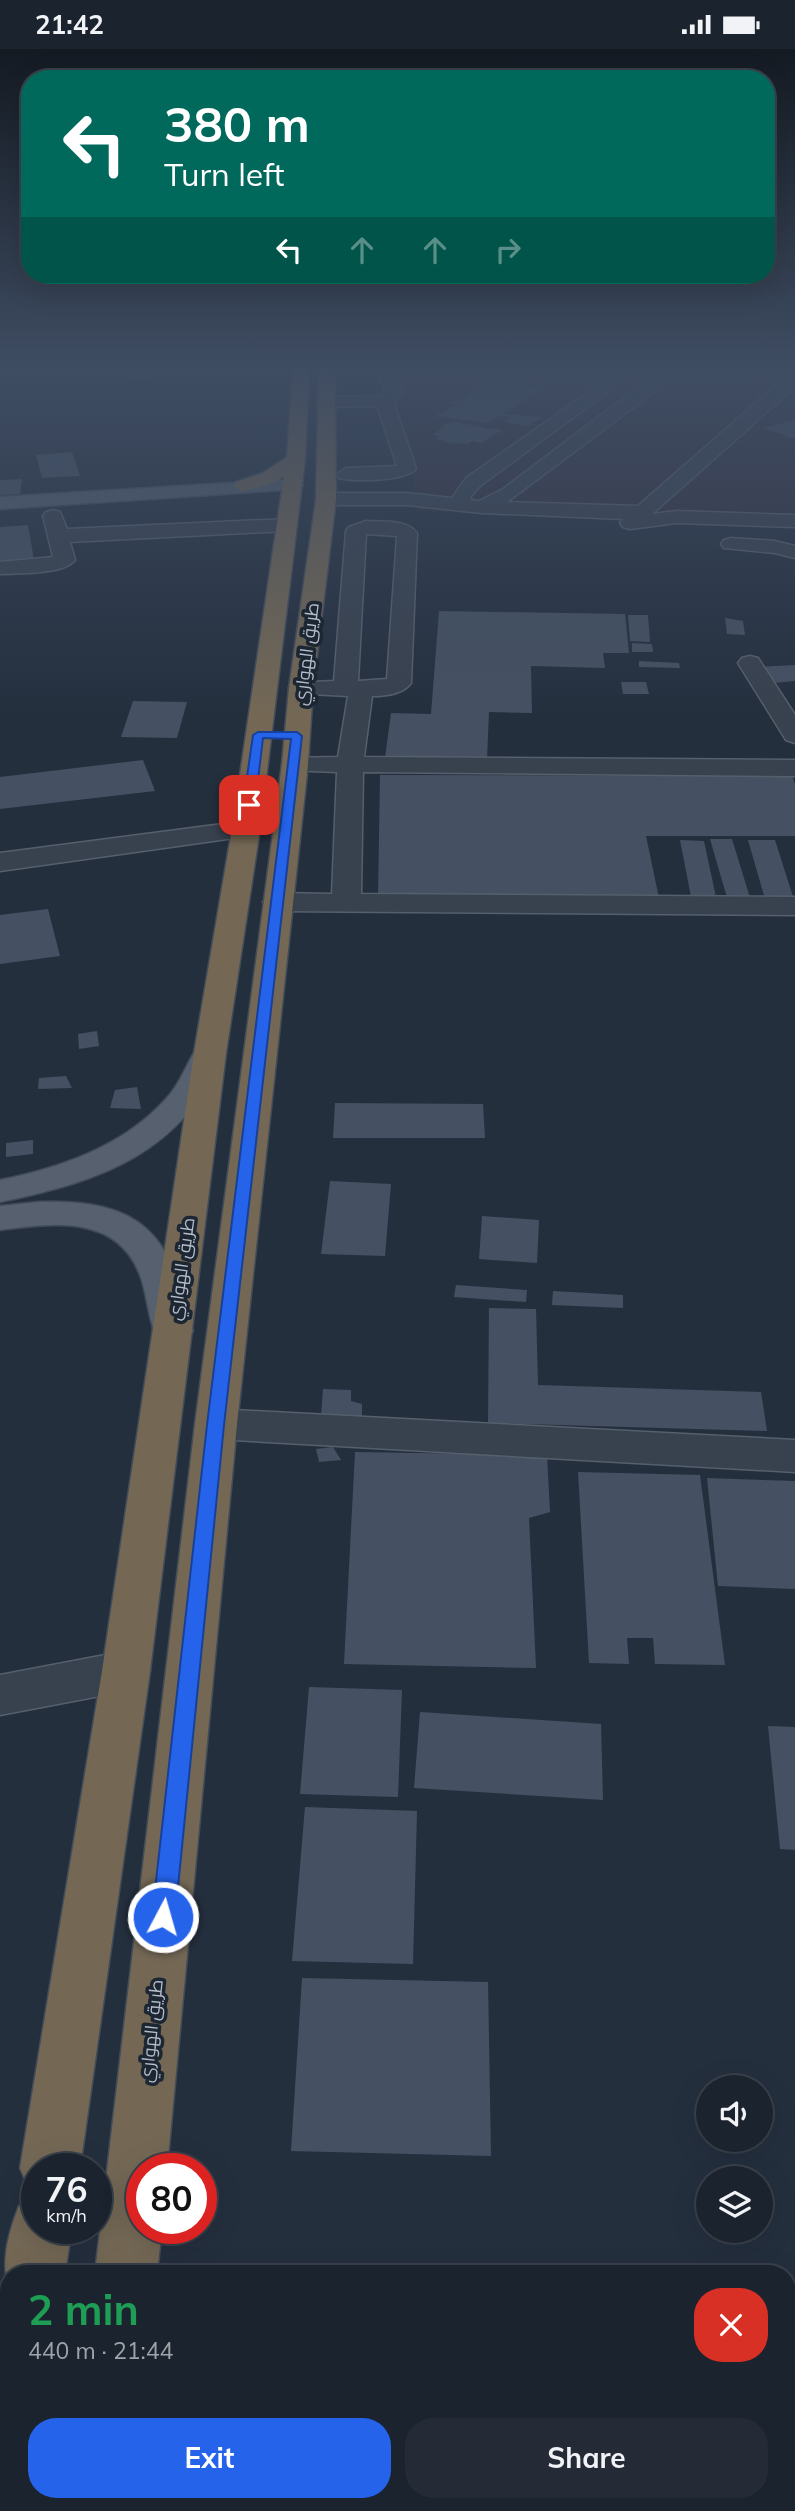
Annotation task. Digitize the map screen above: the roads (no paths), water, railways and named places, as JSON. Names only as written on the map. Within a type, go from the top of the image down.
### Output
[{"type":"highway","name":"طريق الهواري","points":[[127,2265],[216,1425],[278,902],[291,484]]},
{"type":"highway","name":"طريق الهواري","points":[[52,2153],[126,1671],[210,1053],[246,829],[283,745],[301,688],[290,491],[293,484]]},
{"type":"highway","points":[[35,2265],[39,2244]]},
{"type":"main road","points":[[0,503],[290,491]]},
{"type":"main road","points":[[0,1191],[48,1181],[80,1170],[136,1141],[159,1125],[193,1090],[210,1053]]},
{"type":"main road","points":[[0,1219],[29,1214],[79,1214],[98,1218],[127,1231],[147,1251],[153,1262],[173,1331]]},
{"type":"street","points":[[59,536],[125,542],[180,529],[290,491],[330,484]]},
{"type":"street","points":[[469,501],[492,484]]},
{"type":"street","points":[[510,493],[520,484]]},
{"type":"street","points":[[290,491],[631,513],[648,509],[676,484]]},
{"type":"street","points":[[290,491],[392,513],[613,524],[677,517],[795,521]]},
{"type":"street","points":[[469,501],[510,493],[766,503]]},
{"type":"street","points":[[0,568],[62,561],[65,558],[51,511]]},
{"type":"street","points":[[392,513],[394,520],[400,523],[427,526]]},
{"type":"street","points":[[301,688],[354,689],[390,688],[399,684],[407,533],[399,528],[379,527],[356,531],[353,590],[354,689],[346,902]]},
{"type":"street","points":[[180,529],[181,556]]},
{"type":"street","points":[[622,537],[664,540]]},
{"type":"street","points":[[706,543],[775,547],[795,552]]},
{"type":"street","points":[[353,590],[404,590]]},
{"type":"street","points":[[750,663],[795,735]]},
{"type":"street","points":[[283,745],[350,764],[795,768]]},
{"type":"street","points":[[0,862],[246,829]]},
{"type":"street","points":[[278,902],[795,905]]},
{"type":"street","points":[[216,1425],[795,1456]]},
{"type":"street","points":[[0,1695],[126,1671]]}]
